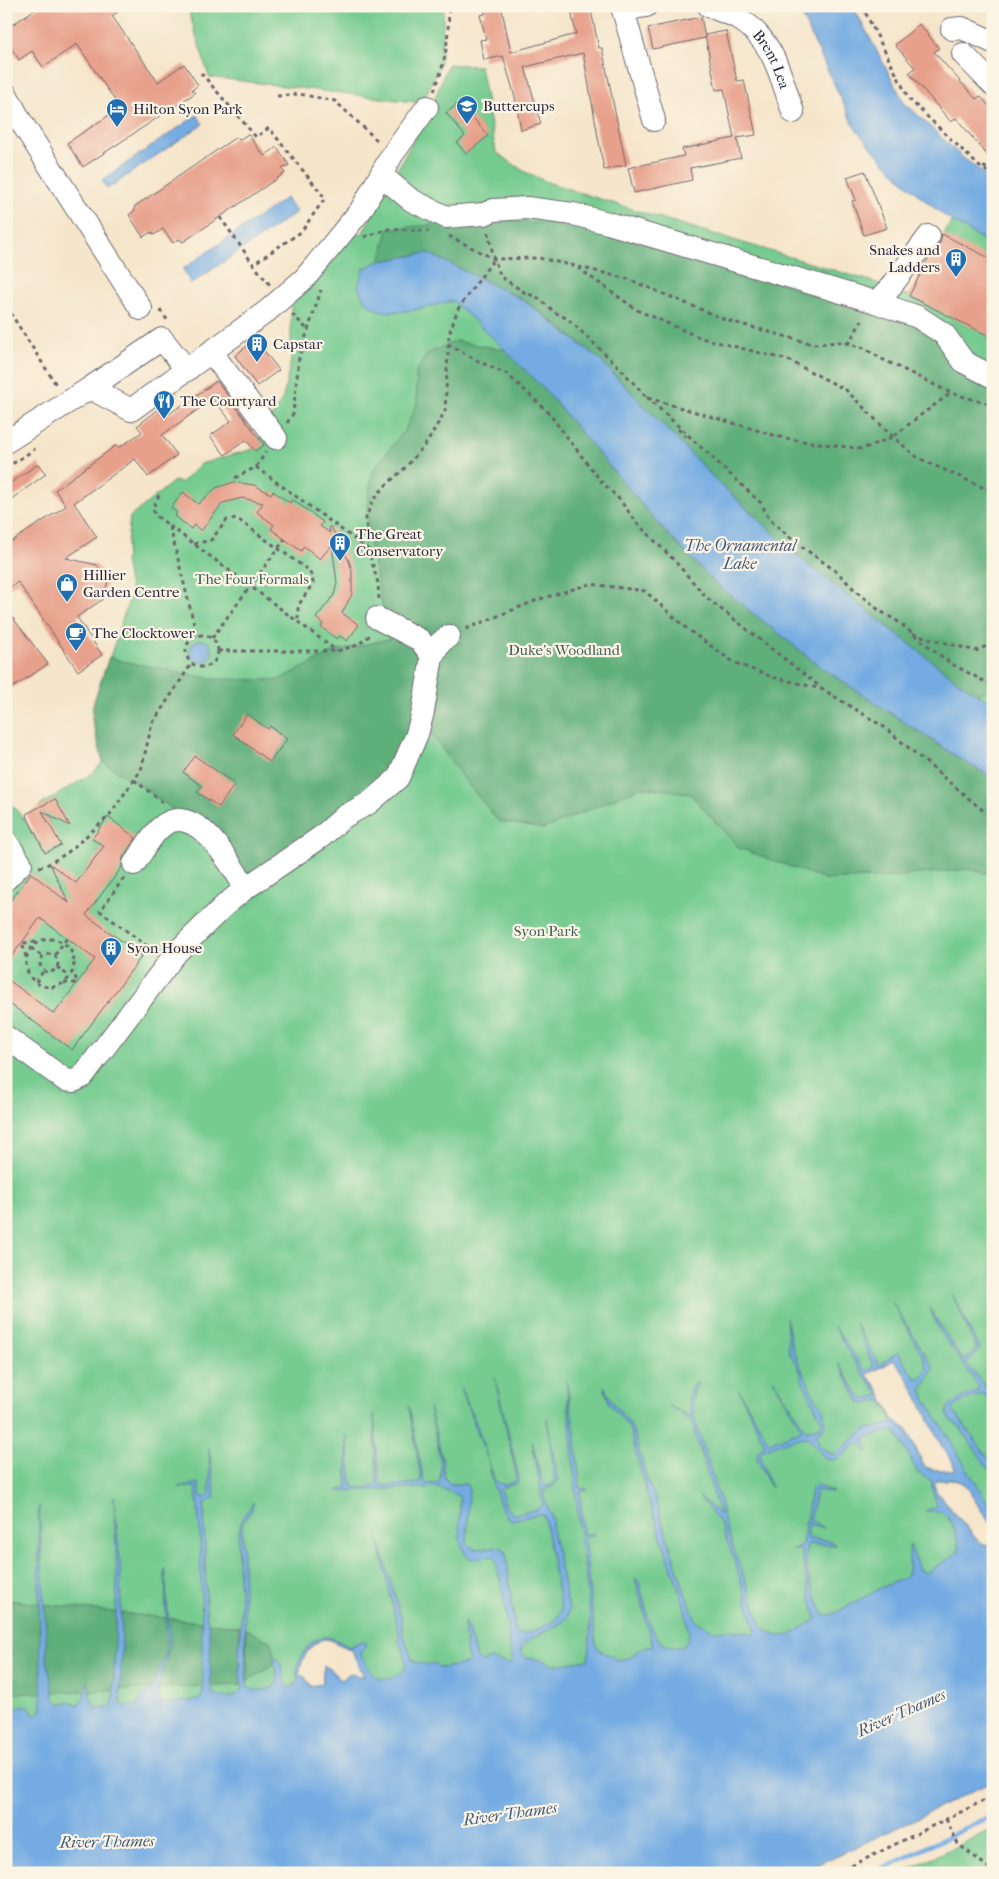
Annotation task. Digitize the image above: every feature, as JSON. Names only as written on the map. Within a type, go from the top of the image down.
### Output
[{"type":"street","points":[[646,6],[622,8],[654,120]]},
{"type":"street","name":"Brent Lea","points":[[709,6],[737,17],[757,33],[773,53],[794,112]]},
{"type":"street","points":[[952,30],[962,28],[993,42]]},
{"type":"street","points":[[963,54],[993,85]]},
{"type":"street","points":[[6,94],[30,136],[141,309]]},
{"type":"street","points":[[90,388],[130,410],[266,312],[286,302],[361,210],[381,175],[385,148],[427,107]]},
{"type":"street","points":[[381,175],[411,200],[446,217],[484,214],[494,210],[527,208],[573,214],[875,302],[918,317],[944,334],[964,362],[993,377]]},
{"type":"street","points":[[875,302],[886,293],[928,236]]},
{"type":"street","points":[[6,442],[162,339],[187,370]]},
{"type":"street","points":[[212,351],[276,438]]},
{"type":"street","points":[[377,618],[420,640],[432,656]]},
{"type":"street","points":[[6,1037],[65,1080],[74,1081],[82,1076],[176,953],[225,905],[246,888],[322,836],[345,816],[370,802],[398,778],[417,734],[432,656],[441,642],[449,636]]},
{"type":"street","points":[[134,864],[157,830],[176,819],[186,820],[208,834],[246,888]]},
{"type":"street","points":[[6,841],[14,872]]},
{"type":"path","points":[[438,82],[447,49],[449,6]]},
{"type":"path","points":[[862,6],[909,99],[980,167],[993,175]]},
{"type":"path","points":[[202,73],[256,137],[269,128],[325,198],[301,232],[253,264]]},
{"type":"path","points":[[278,96],[299,94],[335,101],[385,148]]},
{"type":"path","points":[[980,167],[993,169]]},
{"type":"path","points":[[484,214],[494,259],[501,277],[524,292],[538,298],[556,313],[568,319],[622,369],[647,397],[685,436],[665,414],[647,397]]},
{"type":"path","points":[[220,217],[271,286],[276,284],[286,302],[307,329]]},
{"type":"path","points":[[359,243],[364,237],[388,229],[432,232]]},
{"type":"path","points":[[441,232],[494,259],[539,258],[575,266],[628,280],[726,320],[813,344],[842,342],[864,348],[882,359],[951,393],[993,405]]},
{"type":"path","points":[[218,651],[337,651],[358,646],[373,633],[379,610],[378,583],[368,549],[366,518],[372,502],[422,448],[444,411],[449,334],[458,309],[494,259]]},
{"type":"path","points":[[575,266],[637,310],[701,338],[788,360],[846,390],[918,458],[993,492]]},
{"type":"path","points":[[235,478],[256,467],[293,414],[299,358],[307,329],[324,283]]},
{"type":"path","points":[[848,344],[869,308],[875,302]]},
{"type":"path","points":[[6,306],[66,402]]},
{"type":"path","points":[[448,344],[480,362],[507,374],[547,411],[600,480],[619,499],[637,523],[673,559],[706,598],[824,690],[884,726],[993,819]]},
{"type":"path","points":[[647,397],[787,439],[862,449],[894,437],[918,416],[951,393]]},
{"type":"path","points":[[647,397],[761,503],[769,519],[798,544],[837,572],[857,592],[950,663],[993,686]]},
{"type":"path","points":[[6,468],[39,446]]},
{"type":"path","points":[[256,467],[368,549]]},
{"type":"path","points":[[159,496],[152,508],[155,515],[337,651]]},
{"type":"path","points":[[194,544],[211,540],[224,523],[232,518],[236,518],[308,570],[313,579],[311,587],[298,606],[298,623]]},
{"type":"path","points":[[169,527],[197,636]]},
{"type":"path","points":[[212,638],[286,539]]},
{"type":"path","points":[[449,636],[537,600],[590,584],[645,591],[686,628],[733,662],[772,677],[824,690]]},
{"type":"path","points":[[911,633],[976,651],[993,643]]},
{"type":"path","points":[[197,636],[212,638],[216,643],[218,651],[215,660],[210,664],[200,667],[192,663],[186,654],[186,648],[191,639],[197,636]]},
{"type":"path","points":[[14,872],[44,866],[67,853],[108,817],[141,770],[152,724],[192,663]]},
{"type":"path","points":[[134,780],[186,820]]},
{"type":"path","points":[[134,864],[100,911],[157,954]]},
{"type":"path","points":[[26,958],[31,948],[46,938],[54,938],[64,942],[74,955],[74,971],[77,983],[64,983]]},
{"type":"path","points":[[55,955],[67,938]]},
{"type":"path","points":[[38,942],[22,943],[28,972],[36,982],[47,987],[55,987],[64,983],[74,971]]},
{"type":"path","points":[[31,948],[43,957]]},
{"type":"path","points":[[49,954],[55,955],[58,960],[57,968],[51,972],[44,970],[40,964],[43,957],[49,954]]},
{"type":"path","points":[[57,968],[70,977]]},
{"type":"path","points":[[36,982],[44,970]]},
{"type":"path","points":[[837,1873],[993,1796]]},
{"type":"path","points":[[946,1819],[952,1828],[958,1844],[993,1871]]},
{"type":"green space","points":[[187,6],[444,6],[439,67],[422,103],[209,77]]},
{"type":"green space","name":"Syon Park","points":[[448,64],[480,66],[496,152],[525,172],[550,183],[880,284],[909,296],[952,220],[993,246],[993,1527],[964,1484],[954,1480],[937,1480],[934,1484],[936,1491],[978,1541],[986,1545],[993,1541],[973,1609],[6,1775],[6,799],[21,815],[41,846],[58,837],[39,806],[93,773],[103,762],[124,775],[120,661],[110,657],[131,593],[125,562],[130,517],[174,481],[181,483],[200,464],[253,449],[283,398],[291,360],[291,301],[351,237],[362,234],[431,108]],"holes":[[[894,1360],[908,1378],[956,1471],[939,1471],[924,1466],[906,1428],[894,1421],[879,1390],[867,1375]],[[323,1639],[331,1640],[352,1651],[364,1677],[349,1673],[342,1680],[324,1666],[322,1683],[311,1687],[305,1677],[299,1675],[300,1669],[309,1649]]]},
{"type":"green space","points":[[499,219],[535,223],[564,222],[744,272],[914,325],[993,375],[993,689],[977,694],[956,680],[806,563],[718,482],[598,358],[541,312],[525,301],[428,253],[380,261],[388,229]]},
{"type":"green space","name":"Duke's Woodland","points":[[456,341],[505,350],[543,388],[662,528],[715,583],[821,667],[962,760],[993,778],[993,875],[967,869],[894,877],[827,880],[739,848],[689,793],[641,787],[544,829],[498,821],[463,778],[428,729],[321,837],[246,888],[202,831],[144,788],[103,762],[92,720],[93,704],[109,657],[214,679],[278,680],[337,651],[389,639],[368,535],[368,498],[373,470],[404,431],[417,404],[416,371],[428,353]]},
{"type":"green space","points":[[6,1600],[240,1627],[239,1646],[242,1685],[6,1694]]},
{"type":"green space","points":[[246,1629],[271,1642],[275,1659],[274,1664],[247,1681]]},
{"type":"green space","points":[[993,1829],[993,1873],[900,1873]]},
{"type":"water","points":[[797,6],[853,6],[904,102],[962,157],[993,180],[993,246],[951,220],[915,192],[883,161],[855,128]]},
{"type":"water","points":[[197,115],[203,124],[107,189],[102,180]]},
{"type":"water","points":[[286,198],[297,212],[191,284],[183,269]]},
{"type":"water","name":"The Ornamental Lake","points":[[428,253],[525,301],[598,358],[718,482],[806,563],[956,680],[993,704],[993,778],[962,760],[821,667],[715,583],[662,528],[543,388],[453,301],[411,310],[388,312],[371,306],[365,300],[358,287],[364,268],[380,261]]},
{"type":"water","points":[[201,640],[209,643],[212,651],[209,659],[201,662],[193,659],[190,651],[193,643]]},
{"type":"water","points":[[952,1294],[980,1350],[966,1363],[993,1396],[993,1402],[983,1394],[962,1402],[952,1411],[957,1415],[993,1465],[993,1475],[959,1426],[950,1420],[947,1414],[948,1407],[961,1398],[977,1391],[979,1387],[940,1331],[929,1308],[963,1361],[977,1350]]},
{"type":"water","name":"River Thames","points":[[892,1302],[934,1368],[921,1391],[993,1512],[993,1527],[967,1488],[960,1481],[937,1480],[934,1484],[936,1491],[978,1541],[986,1545],[993,1541],[993,1781],[799,1873],[6,1873],[6,1656],[11,1706],[15,1709],[22,1705],[30,1707],[35,1716],[41,1711],[42,1706],[39,1506],[47,1659],[54,1697],[61,1704],[70,1701],[78,1705],[83,1699],[88,1681],[90,1696],[96,1708],[109,1707],[113,1702],[117,1583],[114,1496],[120,1565],[122,1646],[120,1702],[124,1706],[137,1705],[142,1696],[150,1692],[167,1651],[165,1569],[170,1645],[157,1689],[161,1704],[199,1700],[203,1694],[200,1533],[196,1487],[178,1487],[198,1483],[201,1496],[205,1498],[210,1493],[209,1447],[215,1497],[204,1504],[206,1612],[210,1635],[211,1688],[214,1695],[230,1697],[240,1692],[243,1688],[239,1661],[241,1615],[238,1543],[241,1522],[253,1502],[252,1509],[242,1525],[247,1685],[254,1690],[272,1688],[277,1683],[274,1659],[278,1659],[280,1662],[287,1686],[293,1687],[298,1680],[298,1666],[304,1652],[314,1641],[327,1637],[349,1647],[362,1641],[366,1643],[361,1654],[370,1670],[380,1678],[384,1679],[399,1675],[403,1671],[406,1662],[398,1641],[400,1638],[377,1535],[401,1617],[403,1634],[413,1661],[442,1668],[466,1664],[469,1661],[466,1651],[464,1622],[467,1626],[476,1657],[481,1662],[491,1659],[508,1664],[512,1662],[512,1656],[509,1647],[505,1605],[496,1561],[494,1556],[471,1559],[465,1553],[459,1530],[459,1496],[439,1487],[337,1491],[347,1487],[347,1435],[352,1486],[365,1488],[377,1484],[374,1414],[380,1484],[386,1486],[419,1483],[421,1477],[409,1407],[424,1482],[428,1484],[439,1483],[440,1455],[429,1407],[442,1458],[444,1477],[450,1484],[466,1484],[469,1489],[467,1543],[474,1549],[502,1547],[506,1553],[517,1633],[532,1632],[554,1621],[561,1610],[544,1516],[540,1514],[512,1520],[502,1510],[488,1460],[459,1384],[478,1428],[495,1482],[505,1485],[516,1481],[516,1473],[495,1378],[519,1479],[518,1483],[500,1490],[507,1509],[513,1514],[518,1514],[538,1509],[543,1503],[532,1441],[543,1485],[552,1485],[555,1482],[547,1418],[558,1481],[552,1487],[544,1490],[546,1504],[553,1519],[552,1529],[569,1609],[568,1616],[563,1622],[526,1642],[521,1653],[527,1658],[542,1660],[555,1665],[588,1660],[590,1615],[578,1516],[566,1379],[576,1441],[580,1488],[588,1489],[580,1492],[583,1534],[594,1534],[584,1538],[596,1645],[600,1650],[618,1660],[629,1658],[640,1649],[653,1646],[635,1578],[639,1582],[652,1627],[661,1642],[669,1647],[682,1647],[688,1640],[689,1632],[684,1605],[647,1495],[629,1427],[609,1403],[604,1386],[612,1402],[633,1430],[648,1483],[654,1495],[685,1593],[696,1621],[714,1631],[732,1630],[753,1634],[756,1631],[736,1565],[720,1523],[699,1496],[720,1515],[691,1420],[668,1405],[691,1418],[689,1394],[697,1382],[692,1399],[695,1420],[721,1504],[725,1525],[761,1624],[766,1630],[779,1636],[794,1633],[816,1619],[801,1550],[791,1550],[801,1547],[811,1490],[816,1485],[833,1492],[816,1490],[810,1520],[824,1528],[809,1524],[807,1538],[829,1541],[837,1545],[808,1544],[806,1552],[807,1571],[825,1616],[833,1614],[906,1577],[910,1545],[919,1570],[926,1573],[957,1553],[959,1548],[949,1519],[942,1513],[925,1511],[937,1506],[932,1481],[918,1473],[896,1432],[890,1431],[864,1438],[868,1453],[860,1443],[839,1458],[830,1460],[823,1456],[807,1437],[767,1448],[762,1451],[760,1456],[771,1488],[757,1459],[758,1451],[765,1445],[739,1390],[769,1443],[802,1430],[773,1379],[806,1431],[820,1427],[822,1421],[803,1382],[799,1368],[789,1352],[786,1318],[793,1350],[813,1394],[823,1409],[825,1426],[816,1436],[820,1447],[834,1455],[864,1430],[893,1423],[888,1409],[881,1400],[865,1404],[860,1403],[839,1364],[862,1399],[880,1395],[855,1362],[834,1326],[865,1371],[874,1367],[855,1323],[879,1365],[898,1352],[914,1377],[920,1379],[927,1369],[923,1356]],"holes":[[[894,1360],[914,1391],[956,1471],[929,1469],[924,1466],[906,1428],[894,1421],[879,1390],[867,1375]],[[323,1639],[331,1640],[352,1651],[364,1677],[349,1673],[342,1680],[324,1666],[322,1683],[311,1687],[305,1677],[299,1675],[300,1669],[309,1649]]]},
{"type":"building","points":[[40,6],[126,6],[112,16],[158,82],[184,64],[198,85],[192,90],[195,93],[83,167],[67,143],[120,108],[77,44],[43,67],[32,51],[19,60],[6,40],[6,29]]},
{"type":"building","points":[[484,6],[501,6],[511,52],[576,34],[570,6],[590,6],[599,48],[602,48],[626,165],[604,170],[583,53],[525,67],[541,124],[521,130],[515,97],[503,56],[484,60],[480,40],[486,39],[480,15],[485,14]]},
{"type":"building","points":[[701,17],[705,38],[653,49],[648,28]]},
{"type":"building","points":[[919,24],[939,48],[934,52],[976,99],[980,96],[993,110],[993,162],[956,118],[951,122],[909,73],[915,68],[895,45]]},
{"type":"building","points":[[726,31],[737,81],[744,80],[756,135],[737,138],[741,158],[690,168],[692,180],[634,193],[628,168],[684,156],[682,149],[734,138],[724,89],[716,90],[705,35]]},
{"type":"building","name":"Buttercups","points":[[460,102],[488,136],[466,154],[457,143],[465,136],[446,113]]},
{"type":"building","points":[[248,134],[264,156],[277,147],[289,165],[282,169],[285,173],[183,242],[179,239],[173,243],[163,229],[154,235],[151,232],[143,237],[129,215],[135,210],[134,207],[236,137],[239,140]]},
{"type":"building","points":[[865,171],[887,228],[864,235],[852,201],[856,200],[847,177]]},
{"type":"building","name":"Snakes and Ladders","points":[[942,234],[993,260],[993,338],[909,296],[928,259],[940,243]]},
{"type":"building","name":"Capstar","points":[[255,339],[279,370],[257,386],[235,356]]},
{"type":"building","points":[[217,381],[264,445],[255,451],[246,440],[225,455],[210,436],[231,421],[213,399],[162,435],[177,455],[148,477],[135,459],[74,503],[97,537],[66,558],[97,565],[108,581],[103,599],[77,617],[102,655],[78,671],[18,582],[6,590],[6,545],[66,506],[55,490],[115,446],[120,447],[142,432],[137,426],[163,406],[169,414]]},
{"type":"building","points":[[38,464],[46,474],[6,503],[6,486]]},
{"type":"building","name":"The Great Conservatory","points":[[234,482],[254,485],[271,494],[273,491],[290,503],[292,499],[323,522],[320,526],[330,533],[329,527],[331,527],[352,570],[352,594],[342,613],[359,625],[347,641],[340,636],[337,639],[321,627],[323,624],[316,618],[334,595],[337,583],[332,545],[320,559],[304,546],[301,551],[271,529],[274,525],[257,512],[263,503],[242,498],[223,503],[201,531],[194,525],[191,529],[175,516],[177,513],[171,508],[183,492],[198,504],[216,488]]},
{"type":"building","points":[[6,609],[48,664],[6,692]]},
{"type":"building","points":[[247,714],[268,729],[270,726],[287,739],[270,762],[233,734]]},
{"type":"building","points":[[195,756],[235,784],[219,807],[197,792],[202,786],[183,772]]},
{"type":"building","points":[[55,799],[70,826],[42,811],[61,845],[45,853],[26,814]]},
{"type":"building","name":"Syon House","points":[[108,817],[136,838],[123,857],[122,867],[86,915],[142,956],[72,1050],[6,1001],[6,978],[54,1014],[95,959],[40,918],[6,964],[6,907],[31,873],[69,903],[50,864],[76,883],[104,846],[92,839]]},
{"type":"waterway","points":[[874,1873],[993,1815]]},
{"type":"place","name":"Buttercups","points":[[467,125]]},
{"type":"place","name":"Hilton Syon Park","points":[[117,128]]},
{"type":"place","name":"Snakes and Ladders","points":[[956,278]]},
{"type":"place","name":"Capstar","points":[[257,363]]},
{"type":"place","name":"The Courtyard","points":[[164,420]]},
{"type":"place","name":"The Great Conservatory","points":[[340,562]]},
{"type":"place","name":"Hillier Garden Centre","points":[[67,603]]},
{"type":"place","name":"The Clocktower","points":[[76,652]]},
{"type":"place","name":"Syon House","points":[[111,967]]},
{"type":"park label","name":"The Four Formals","points":[[252,579]]}]
